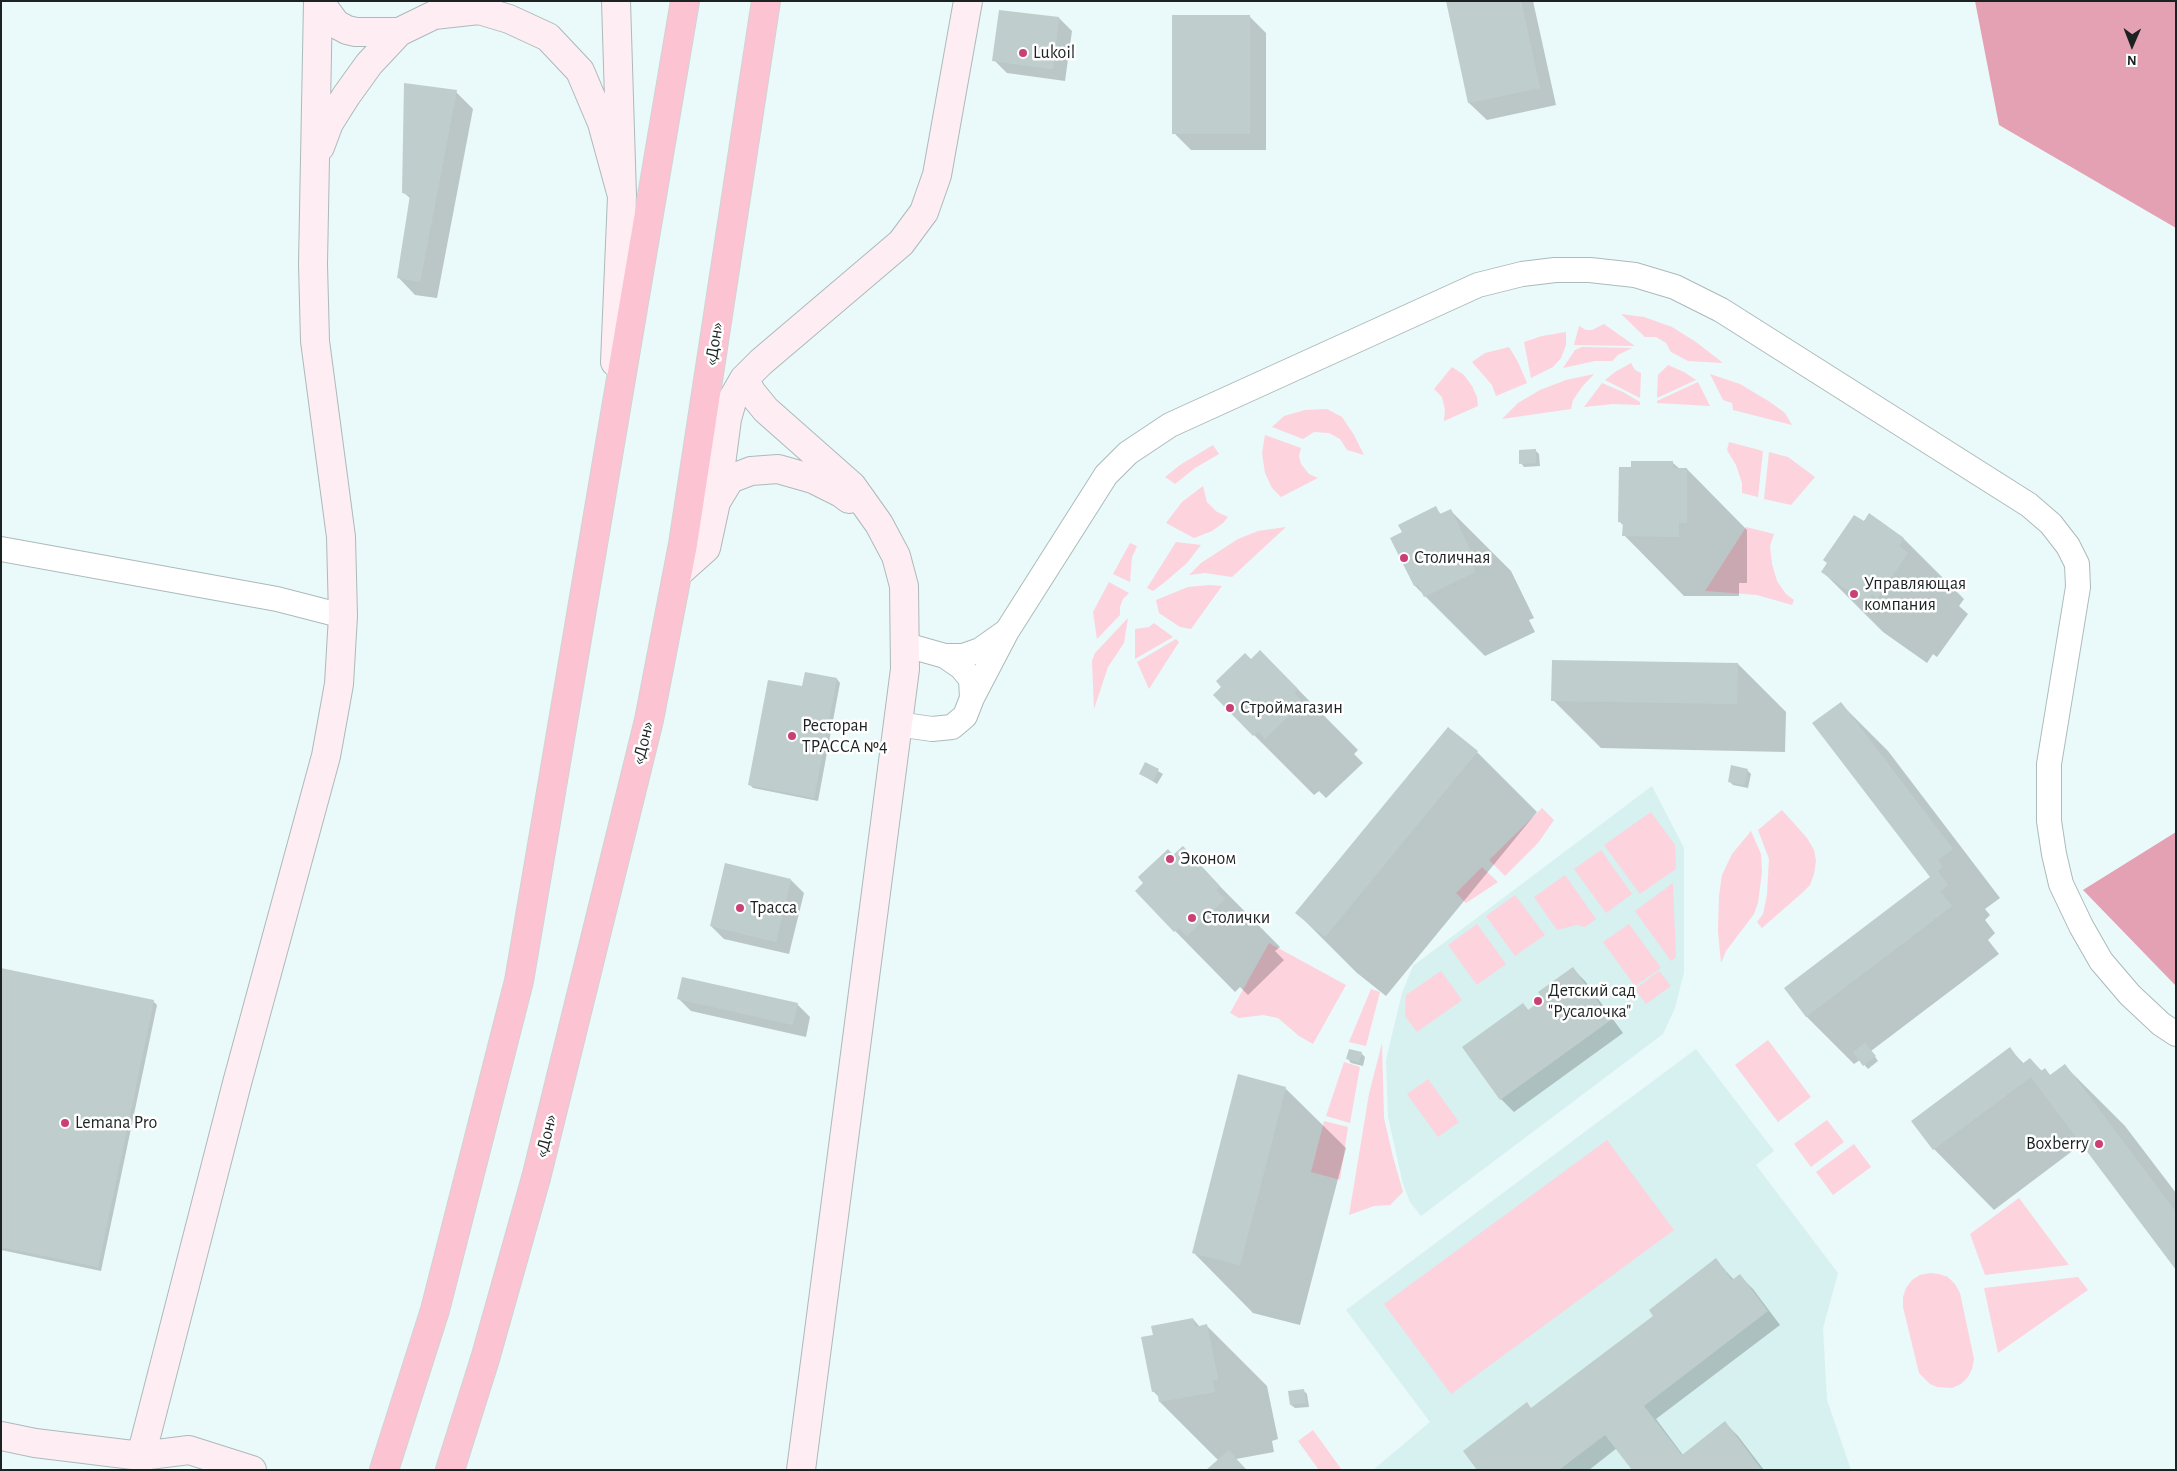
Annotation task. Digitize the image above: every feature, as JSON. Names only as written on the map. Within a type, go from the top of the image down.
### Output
[{"type":"highway","points":[[384,1470],[435,1310],[519,981],[685,1]]},
{"type":"highway","name":"«Дон»","points":[[450,1470],[485,1359],[536,1178],[646,729],[678,573],[766,1]]},
{"type":"street","points":[[318,1],[336,24],[347,30],[356,32],[399,32]]},
{"type":"street","points":[[150,1463],[236,1083],[326,756],[339,684],[343,616],[341,537],[316,341],[313,264],[318,1]]},
{"type":"street","points":[[611,445],[622,196],[616,1]]},
{"type":"street","points":[[678,573],[706,548],[716,502],[728,419],[733,398],[744,379],[761,362],[901,243],[924,212],[937,175],[968,1]]},
{"type":"street","points":[[315,158],[329,124],[346,96],[368,64],[399,32],[434,15],[479,10],[509,19],[548,37],[580,71],[602,123],[622,196]]},
{"type":"street","points":[[897,724],[932,729],[952,727],[965,716],[972,698],[1007,630],[1106,475],[1128,453],[1170,425],[1478,286],[1522,274],[1555,270],[1590,270],[1635,275],[1675,286],[1721,310],[2029,506],[2051,524],[2068,546],[2077,564],[2078,587],[2049,764],[2049,820],[2054,854],[2061,884],[2081,926],[2101,961],[2130,996],[2161,1024],[2176,1034]]},
{"type":"street","points":[[744,379],[752,393],[766,410],[852,486],[879,524],[896,556],[904,586],[905,669],[801,1470]]},
{"type":"street","points":[[716,502],[730,479],[751,471],[778,469],[813,478],[841,493],[879,524]]},
{"type":"street","points":[[1,549],[277,600],[343,616]]},
{"type":"street","points":[[906,645],[945,656],[963,656],[980,650],[1007,630]]},
{"type":"street","points":[[945,656],[961,667],[971,679],[972,698]]},
{"type":"street","points":[[1,1436],[150,1463],[189,1450],[252,1470]]},
{"type":"shaded area","points":[[1975,1],[2176,1],[2176,228],[1999,125]]},
{"type":"shaded area","points":[[1621,314],[1644,317],[1672,327],[1696,342],[1723,363],[1688,361],[1671,352],[1666,343],[1656,337],[1645,337]]},
{"type":"shaded area","points":[[1604,324],[1635,346],[1574,345],[1579,326],[1586,330],[1592,330]]},
{"type":"shaded area","points":[[1566,332],[1566,345],[1561,358],[1553,367],[1531,378],[1524,342],[1542,336]]},
{"type":"shaded area","points":[[1509,347],[1527,383],[1496,396],[1492,385],[1472,362],[1485,353]]},
{"type":"shaded area","points":[[1582,347],[1632,348],[1618,355],[1612,361],[1595,361],[1563,368],[1575,350]]},
{"type":"shaded area","points":[[1631,363],[1635,370],[1641,373],[1640,398],[1605,380]]},
{"type":"shaded area","points":[[1668,365],[1696,380],[1657,398],[1658,375]]},
{"type":"shaded area","points":[[1452,367],[1464,375],[1472,386],[1477,397],[1478,406],[1444,421],[1445,410],[1442,397],[1434,389]]},
{"type":"shaded area","points":[[1594,374],[1573,400],[1571,409],[1502,419],[1518,403],[1540,390],[1566,380]]},
{"type":"shaded area","points":[[1710,374],[1740,384],[1770,402],[1785,413],[1792,425],[1733,410],[1732,403],[1723,400]]},
{"type":"shaded area","points":[[1698,382],[1710,406],[1657,403],[1657,401]]},
{"type":"shaded area","points":[[1602,383],[1623,392],[1640,402],[1640,405],[1613,404],[1584,407]]},
{"type":"shaded area","points":[[1327,409],[1342,417],[1364,455],[1347,450],[1340,439],[1329,433],[1314,432],[1303,439],[1272,427],[1284,416],[1305,410]]},
{"type":"shaded area","points":[[1265,435],[1301,448],[1299,456],[1301,464],[1309,474],[1318,478],[1281,497],[1272,488],[1265,473],[1262,453]]},
{"type":"shaded area","points":[[1729,442],[1763,451],[1758,497],[1742,493],[1742,483],[1736,465],[1727,450]]},
{"type":"shaded area","points":[[1213,445],[1219,454],[1195,468],[1175,484],[1165,477],[1180,465]]},
{"type":"shaded area","points":[[1769,452],[1788,457],[1815,477],[1791,505],[1764,499]]},
{"type":"shaded area","points":[[1203,486],[1207,502],[1217,512],[1228,517],[1212,531],[1194,538],[1166,523],[1182,502]]},
{"type":"shaded area","points":[[1286,527],[1232,577],[1205,573],[1189,575],[1201,563],[1238,539],[1258,531]]},
{"type":"shaded area","points":[[1746,527],[1774,534],[1770,546],[1772,564],[1777,581],[1786,594],[1794,600],[1792,605],[1757,595],[1705,591]]},
{"type":"shaded area","points":[[1176,542],[1201,545],[1187,563],[1165,582],[1153,591],[1147,588]]},
{"type":"shaded area","points":[[1130,543],[1137,546],[1132,557],[1130,582],[1113,574]]},
{"type":"shaded area","points":[[1109,582],[1129,593],[1123,599],[1120,615],[1097,639],[1093,612]]},
{"type":"shaded area","points":[[1222,586],[1191,629],[1180,627],[1159,613],[1156,600],[1188,587]]},
{"type":"shaded area","points":[[1128,618],[1124,643],[1108,667],[1094,709],[1092,661],[1095,653]]},
{"type":"shaded area","points":[[1154,623],[1173,637],[1135,659],[1135,629],[1149,627]]},
{"type":"shaded area","points":[[1176,639],[1179,642],[1149,689],[1137,662]]},
{"type":"shaded area","name":"Детский сад \"Русалочка\"","points":[[1652,786],[1684,848],[1684,972],[1675,1008],[1663,1034],[1421,1216],[1410,1202],[1403,1184],[1388,1117],[1386,1060],[1402,993],[1413,966]]},
{"type":"shaded area","points":[[1542,808],[1554,820],[1538,843],[1505,876],[1489,860]]},
{"type":"shaded area","points":[[1782,810],[1807,838],[1814,850],[1816,861],[1814,874],[1810,885],[1762,928],[1757,922],[1763,914],[1767,895],[1769,859],[1758,830]]},
{"type":"shaded area","points":[[1651,812],[1675,845],[1676,869],[1640,894],[1604,845]]},
{"type":"shaded area","points":[[1751,831],[1761,854],[1762,872],[1758,903],[1754,914],[1726,951],[1721,963],[1718,931],[1722,875],[1732,854]]},
{"type":"shaded area","points":[[2176,832],[2176,986],[2083,890]]},
{"type":"shaded area","points":[[1601,850],[1632,894],[1606,913],[1574,869]]},
{"type":"shaded area","points":[[1482,867],[1498,882],[1466,903],[1456,893]]},
{"type":"shaded area","points":[[1565,875],[1596,919],[1585,927],[1577,925],[1557,930],[1534,897]]},
{"type":"shaded area","points":[[1673,883],[1676,957],[1671,961],[1635,911]]},
{"type":"shaded area","points":[[1515,895],[1545,935],[1515,956],[1486,916]]},
{"type":"shaded area","points":[[1477,924],[1506,964],[1477,985],[1448,945]]},
{"type":"shaded area","points":[[1629,924],[1661,968],[1635,986],[1603,942]]},
{"type":"shaded area","points":[[1269,943],[1346,985],[1313,1044],[1299,1036],[1278,1018],[1263,1015],[1239,1018],[1230,1013]]},
{"type":"shaded area","points":[[1441,971],[1462,1000],[1417,1032],[1405,1016],[1406,995]]},
{"type":"shaded area","points":[[1659,971],[1671,986],[1646,1004],[1635,989]]},
{"type":"shaded area","points":[[1371,989],[1380,992],[1366,1046],[1349,1042]]},
{"type":"shaded area","points":[[1768,1040],[1811,1097],[1778,1122],[1735,1065]]},
{"type":"shaded area","points":[[1382,1043],[1384,1118],[1403,1192],[1390,1205],[1374,1206],[1349,1215],[1369,1094]]},
{"type":"shaded area","points":[[1696,1049],[1774,1151],[1756,1165],[1838,1273],[1823,1328],[1827,1400],[1851,1470],[1373,1470],[1430,1422],[1346,1310]]},
{"type":"shaded area","points":[[1344,1062],[1360,1067],[1350,1123],[1326,1116]]},
{"type":"shaded area","points":[[1428,1079],[1459,1122],[1438,1137],[1407,1094]]},
{"type":"shaded area","points":[[1827,1120],[1844,1142],[1811,1167],[1794,1144]]},
{"type":"shaded area","points":[[1324,1121],[1348,1127],[1340,1180],[1311,1172]]},
{"type":"shaded area","points":[[1607,1140],[1674,1230],[1451,1394],[1384,1304]]},
{"type":"shaded area","points":[[1854,1144],[1871,1167],[1833,1195],[1816,1172]]},
{"type":"shaded area","points":[[2019,1198],[2069,1265],[1985,1275],[1970,1234]]},
{"type":"shaded area","points":[[1930,1273],[1948,1277],[1960,1293],[1974,1359],[1968,1377],[1961,1384],[1952,1388],[1937,1387],[1930,1384],[1919,1373],[1903,1307],[1903,1297],[1906,1288],[1912,1280],[1920,1275]]},
{"type":"shaded area","points":[[2078,1277],[2088,1290],[1998,1353],[1984,1288]]},
{"type":"shaded area","points":[[1313,1430],[1342,1470],[1319,1470],[1298,1441]]},
{"type":"building","points":[[1446,1],[1521,1],[1540,88],[1468,103]]},
{"type":"building","points":[[999,10],[1059,17],[1053,69],[992,61]]},
{"type":"building","points":[[1172,15],[1250,15],[1250,134],[1172,134]]},
{"type":"building","points":[[404,83],[457,90],[420,282],[397,278],[410,195],[402,193]]},
{"type":"building","points":[[1536,449],[1536,463],[1519,464],[1519,450]]},
{"type":"building","points":[[1631,461],[1673,461],[1673,468],[1687,468],[1687,523],[1679,523],[1679,537],[1622,536],[1623,522],[1618,522],[1619,467],[1631,467]]},
{"type":"building","points":[[1436,506],[1440,514],[1451,509],[1474,558],[1470,560],[1475,572],[1424,597],[1418,585],[1414,586],[1390,538],[1402,532],[1398,525]]},
{"type":"building","points":[[1869,513],[1904,538],[1899,546],[1908,553],[1877,598],[1872,594],[1866,603],[1821,572],[1827,563],[1823,560],[1854,515],[1864,521]]},
{"type":"building","points":[[1260,650],[1298,689],[1294,693],[1303,702],[1265,739],[1258,731],[1253,736],[1213,695],[1221,687],[1216,681],[1245,653],[1251,659]]},
{"type":"building","points":[[1552,660],[1738,663],[1737,704],[1551,701]]},
{"type":"building","name":"Ресторан ТРАССА №4","points":[[805,672],[837,678],[814,798],[748,785],[768,680],[802,686]]},
{"type":"building","points":[[1841,702],[1953,849],[1938,860],[1943,867],[1938,871],[1948,885],[1940,891],[1952,906],[1806,1017],[1784,988],[1930,877],[1812,723]]},
{"type":"building","points":[[1448,727],[1478,751],[1325,937],[1295,913]]},
{"type":"building","points":[[1145,762],[1159,769],[1153,781],[1139,774]]},
{"type":"building","points":[[1731,765],[1748,769],[1744,785],[1728,782]]},
{"type":"building","points":[[1183,846],[1220,886],[1216,890],[1225,899],[1187,936],[1179,928],[1174,932],[1135,891],[1143,883],[1138,877],[1168,849],[1173,855]]},
{"type":"building","points":[[725,863],[791,879],[776,942],[710,926]]},
{"type":"building","points":[[1573,967],[1611,1020],[1500,1100],[1462,1047],[1523,1003],[1528,1010],[1543,999],[1538,992]]},
{"type":"building","name":"Lemana Pro","points":[[1,968],[154,1000],[98,1267],[1,1247]]},
{"type":"building","points":[[682,977],[798,1003],[793,1025],[677,999]]},
{"type":"building","points":[[1865,1043],[1876,1056],[1863,1066],[1853,1052]]},
{"type":"building","points":[[2010,1047],[2022,1064],[2030,1058],[2041,1071],[2045,1068],[2050,1075],[2065,1064],[2176,1212],[2176,1270],[2031,1077],[1933,1150],[1911,1121]]},
{"type":"building","points":[[1349,1049],[1362,1052],[1359,1062],[1346,1059]]},
{"type":"building","points":[[1238,1074],[1286,1087],[1240,1265],[1192,1253]]},
{"type":"building","points":[[1716,1258],[1732,1280],[1740,1274],[1768,1311],[1644,1406],[1682,1455],[1725,1421],[1762,1470],[1632,1470],[1605,1435],[1559,1470],[1477,1470],[1463,1451],[1527,1402],[1531,1408],[1653,1316],[1649,1310]]},
{"type":"building","points":[[1193,1318],[1195,1327],[1207,1324],[1218,1379],[1213,1381],[1215,1392],[1159,1402],[1157,1391],[1152,1392],[1141,1337],[1153,1335],[1151,1326]]},
{"type":"building","points":[[1304,1389],[1306,1403],[1290,1405],[1288,1391]]},
{"type":"building","points":[[1229,1450],[1246,1470],[1206,1470]]},
{"type":"place","name":"Lukoil","points":[[1023,53]]},
{"type":"place","name":"Столичная","points":[[1404,558]]},
{"type":"place","name":"Управляющая компания","points":[[1854,594]]},
{"type":"place","name":"Строймагазин","points":[[1230,708]]},
{"type":"place","name":"Ресторан ТРАССА №4","points":[[792,736]]},
{"type":"place","name":"Эконом","points":[[1170,859]]},
{"type":"place","name":"Трасса","points":[[740,908]]},
{"type":"place","name":"Столички","points":[[1192,918]]},
{"type":"place","name":"Детский сад \"Русалочка\"","points":[[1538,1001]]},
{"type":"place","name":"Lemana Pro","points":[[65,1123]]},
{"type":"place","name":"Boxberry","points":[[2099,1144]]}]
